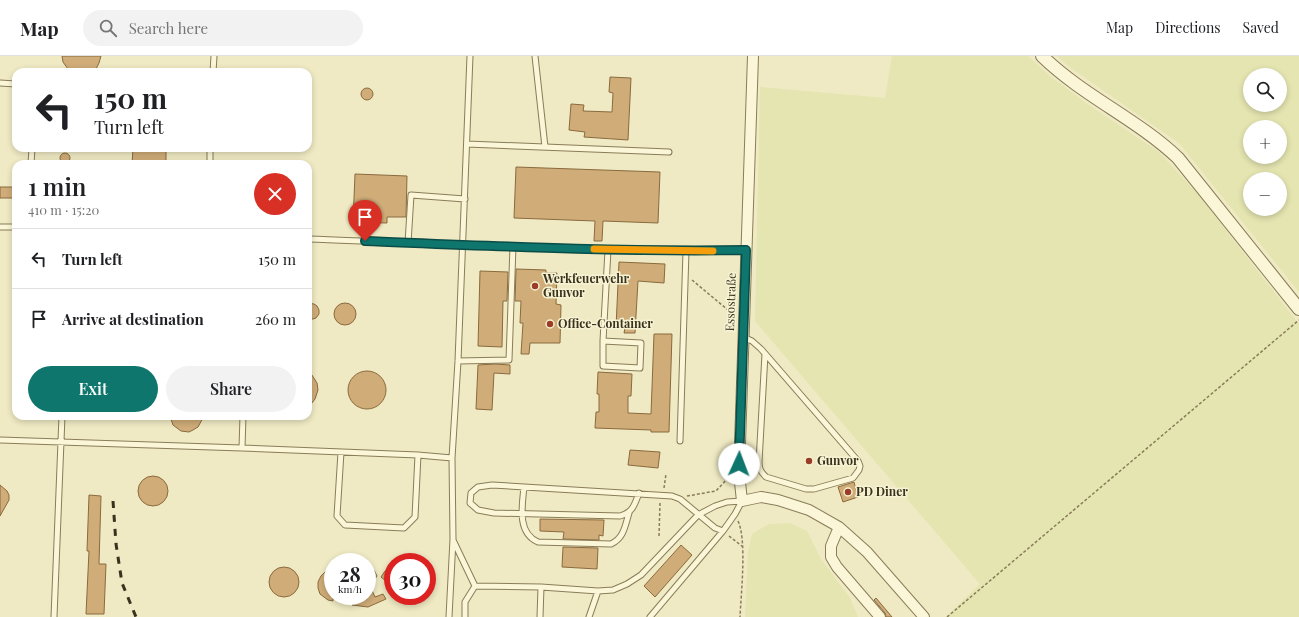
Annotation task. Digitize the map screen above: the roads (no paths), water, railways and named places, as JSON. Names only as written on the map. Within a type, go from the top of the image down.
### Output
[{"type":"street","name":"Essostraße","points":[[742,501],[739,473],[739,454],[753,56]]},
{"type":"street","points":[[1042,56],[1070,80],[1165,145],[1178,158],[1299,309]]},
{"type":"street","points":[[742,501],[761,497],[778,500],[809,510],[840,527],[868,552],[924,617]]},
{"type":"street","points":[[840,527],[830,549],[831,557],[880,617]]},
{"type":"lane","points":[[214,56],[214,68]]},
{"type":"lane","points":[[449,617],[453,539],[452,458],[458,361],[470,56]]},
{"type":"lane","points":[[535,56],[545,147]]},
{"type":"lane","points":[[0,83],[12,84]]},
{"type":"lane","points":[[467,144],[669,152]]},
{"type":"lane","points":[[408,243],[411,195],[465,199]]},
{"type":"lane","points":[[0,227],[12,228]]},
{"type":"lane","points":[[312,239],[608,250],[746,250]]},
{"type":"lane","points":[[458,361],[509,360],[513,246]]},
{"type":"lane","points":[[603,341],[641,343],[640,368],[603,366],[603,341],[608,250]]},
{"type":"lane","points":[[680,441],[686,251]]},
{"type":"lane","points":[[743,337],[752,341],[765,354],[858,461],[860,466],[859,470],[853,478],[814,489],[806,489],[766,477],[762,473],[759,462],[765,354]]},
{"type":"lane","points":[[54,617],[62,420]]},
{"type":"lane","points":[[242,448],[243,420]]},
{"type":"lane","points":[[0,440],[418,455],[452,458]]},
{"type":"lane","points":[[341,452],[337,516],[345,525],[404,528],[415,517],[418,455]]},
{"type":"lane","points":[[629,513],[620,516],[494,513],[478,510],[470,502],[471,493],[478,487],[492,485],[672,496],[680,499],[715,528],[723,531]]},
{"type":"lane","points":[[524,487],[521,514],[526,532],[531,539],[538,542],[611,544],[618,541],[622,535],[629,513],[640,493]]},
{"type":"lane","points":[[650,617],[723,531],[742,501]]},
{"type":"lane","points":[[475,586],[541,587],[598,591],[613,590],[627,584],[641,575],[698,515],[715,506],[727,502],[742,501]]},
{"type":"lane","points":[[453,539],[475,586]]},
{"type":"lane","points":[[465,617],[465,602],[475,586]]},
{"type":"lane","points":[[540,617],[541,587]]},
{"type":"lane","points":[[589,617],[598,591]]},
{"type":"railway","points":[[113,501],[116,544],[122,583],[136,617]]},
{"type":"place","name":"Werkfeuerwehr Gunvor","points":[[535,286]]},
{"type":"place","name":"Office-Container","points":[[550,324]]},
{"type":"place","name":"Gunvor","points":[[809,461]]},
{"type":"place","name":"PD Diner","points":[[848,492]]}]
